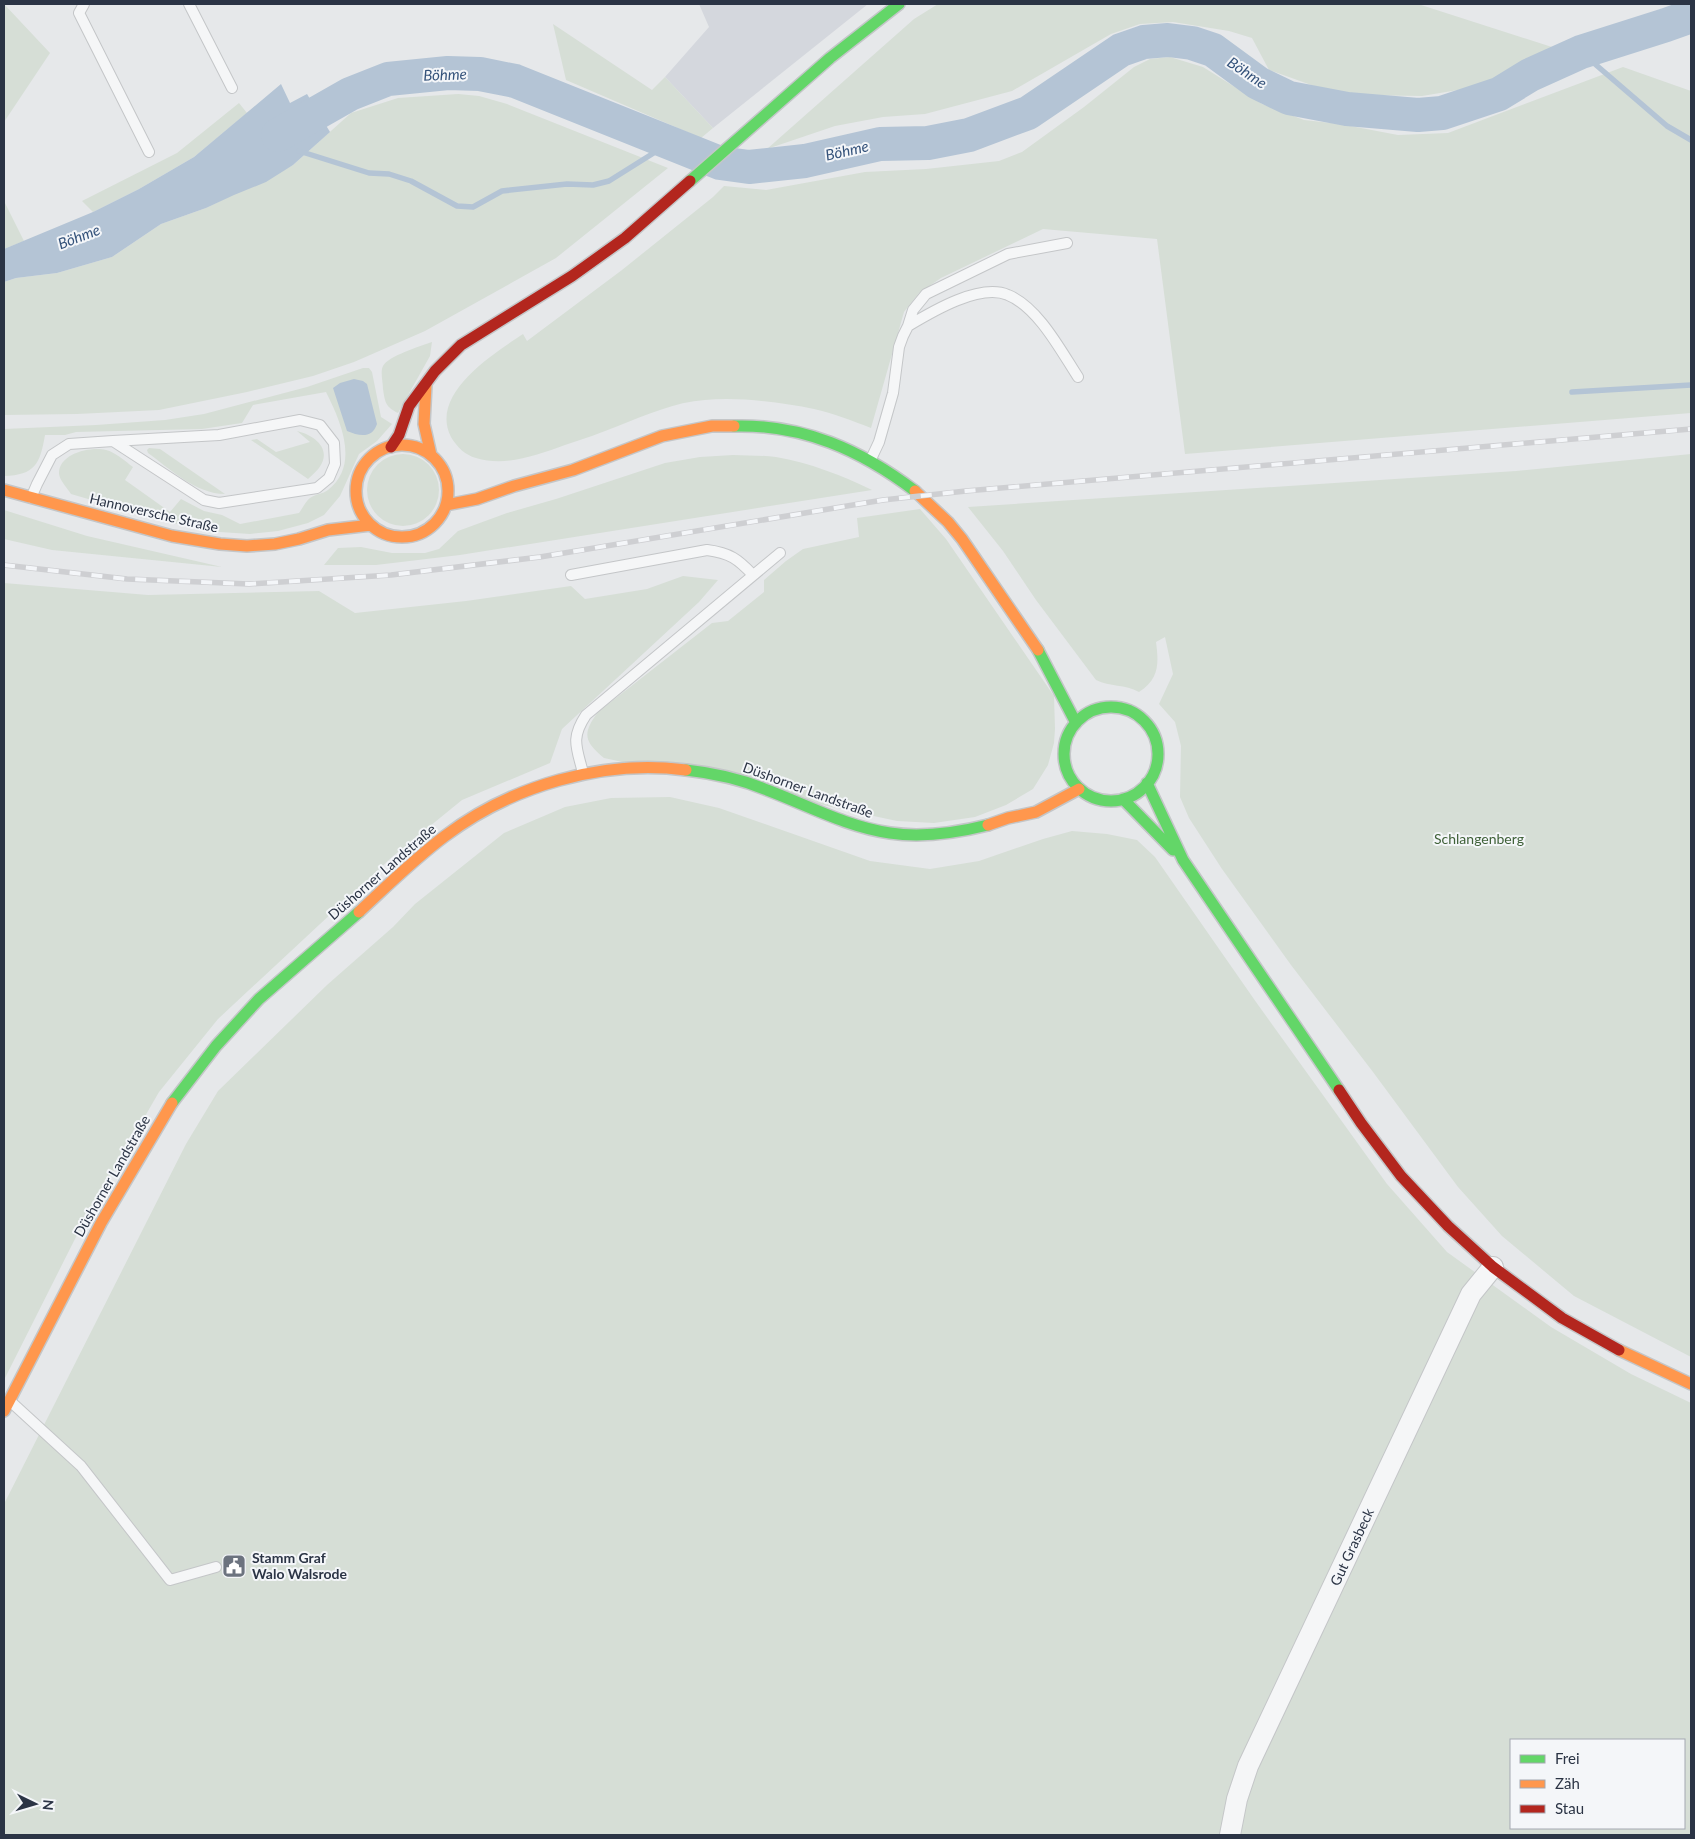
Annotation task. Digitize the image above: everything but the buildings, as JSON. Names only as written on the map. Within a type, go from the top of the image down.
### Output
[{"type":"main road","points":[[391,447],[399,435],[409,406],[435,370],[460,345],[578,272],[646,221],[830,58],[899,4]]},
{"type":"main road","points":[[426,385],[424,424],[431,456]]},
{"type":"main road","points":[[446,505],[478,499],[513,486],[557,476],[671,433],[697,428],[728,425],[770,428],[810,435],[832,442],[889,470],[918,492],[948,523],[976,559],[1038,650],[1068,711],[1076,723]]},
{"type":"main road","points":[[405,445],[419,448],[431,456],[451,477],[446,505],[440,517],[420,533],[408,537],[382,533],[371,525],[359,506],[356,495],[357,482],[361,470],[369,460],[379,452],[391,447],[405,445]]},
{"type":"main road","points":[[484,483],[513,486]]},
{"type":"main road","name":"Hannoversche Straße","points":[[4,490],[172,536],[220,544],[246,546],[275,544],[328,530],[371,525]]},
{"type":"main road","points":[[349,507],[356,495]]},
{"type":"main road","points":[[328,530],[338,518]]},
{"type":"main road","points":[[1038,650],[1068,682]]},
{"type":"main road","points":[[1085,700],[1094,711]]},
{"type":"main road","points":[[1104,708],[1123,710],[1137,716],[1148,726],[1156,745],[1157,755],[1153,774],[1148,783],[1132,796],[1111,801],[1100,800],[1089,796],[1079,789],[1069,777],[1066,770],[1064,750],[1070,731],[1076,723],[1094,711],[1104,708]]},
{"type":"main road","name":"Düshorner Landstraße","points":[[6,1405],[104,1216],[174,1100],[201,1064],[234,1025],[262,997],[408,867],[460,826],[499,803],[542,785],[583,774],[626,768],[685,769],[750,782],[855,825],[890,833],[922,836],[974,829],[1028,814],[1046,807],[1079,789]]},
{"type":"main road","points":[[1055,779],[1066,770]]},
{"type":"main road","points":[[1148,783],[1183,860],[1361,1123],[1402,1176],[1448,1226],[1492,1266],[1562,1318],[1636,1359],[1691,1384]]},
{"type":"main road","points":[[1123,799],[1183,860]]},
{"type":"main road","name":"Düshorner Landstraße","points":[[1008,818],[1029,801]]},
{"type":"street","name":"Gut Grasbeck","points":[[1230,1835],[1237,1799],[1248,1766],[1471,1294],[1492,1266]]},
{"type":"lane","points":[[84,4],[79,13],[149,152]]},
{"type":"lane","points":[[189,4],[232,88]]},
{"type":"lane","points":[[871,460],[879,442],[893,393],[903,336],[913,310],[926,294],[1008,254],[1067,243]]},
{"type":"lane","points":[[908,326],[952,303],[982,292],[1008,295],[1032,313],[1053,338],[1078,377]]},
{"type":"lane","points":[[31,498],[52,455],[69,444],[114,441],[219,435],[300,420],[320,425],[334,443],[335,464],[329,478],[317,488],[219,503],[204,500],[114,441]]},
{"type":"lane","points":[[571,576],[707,550],[723,552],[738,560],[753,575]]},
{"type":"lane","points":[[583,774],[575,742],[579,726],[586,715],[780,553]]},
{"type":"lane","points":[[6,1405],[82,1466],[170,1580],[216,1567]]},
{"type":"shaded area","points":[[699,4],[868,4],[713,128],[665,77],[709,27]]},
{"type":"green space","points":[[4,4],[50,53],[4,122]]},
{"type":"green space","points":[[938,4],[1418,4],[1555,48],[1476,87],[1422,96],[1357,95],[1314,86],[1269,70],[1252,38],[1229,31],[1173,22],[1140,24],[1111,34],[1012,91],[925,114],[883,117],[835,126],[767,149],[914,19]]},
{"type":"green space","points":[[553,24],[652,90],[665,77],[713,128],[701,138],[566,80]]},
{"type":"green space","points":[[1170,57],[1203,67],[1262,104],[1304,120],[1340,124],[1398,135],[1448,133],[1623,67],[1691,91],[1691,413],[1185,454],[1157,239],[1043,229],[941,278],[919,293],[904,312],[871,428],[843,417],[801,406],[774,402],[718,399],[694,401],[672,406],[599,434],[521,459],[499,461],[472,457],[462,450],[451,437],[447,421],[449,406],[456,391],[481,364],[523,334],[527,341],[622,270],[724,186],[766,190],[865,172],[926,169],[999,161],[1022,152],[1084,107],[1134,67],[1150,59]]},
{"type":"green space","points":[[458,94],[479,96],[507,104],[668,168],[556,258],[425,331],[354,362],[313,376],[159,410],[4,415],[4,282],[16,278],[57,273],[112,257],[161,224],[206,208],[293,165],[351,113],[398,98]]},
{"type":"green space","points":[[239,103],[247,113],[194,157],[139,189],[93,212],[82,201],[177,153]]},
{"type":"green space","points":[[4,201],[24,241],[4,249]]},
{"type":"green space","points":[[432,342],[430,356],[398,413],[391,409],[385,401],[382,377],[383,366],[398,355]]},
{"type":"green space","points":[[363,368],[369,368],[372,372],[381,417],[392,424],[377,441],[359,454],[340,496],[324,515],[308,523],[278,531],[250,534],[220,532],[167,522],[71,494],[62,482],[59,474],[60,467],[64,461],[76,453],[92,449],[106,450],[133,467],[125,480],[170,512],[181,499],[204,511],[222,515],[240,524],[299,513],[310,498],[328,490],[338,480],[343,468],[345,443],[337,416],[326,392],[253,405],[242,423],[202,429],[76,432],[65,435],[45,435],[41,454],[34,466],[23,473],[4,476],[4,429],[165,420],[204,414],[307,387]]},
{"type":"green space","points":[[297,431],[315,439],[323,449],[323,461],[308,479],[251,440],[257,439],[276,452],[310,442]]},
{"type":"green space","points":[[149,448],[160,449],[225,494],[204,490],[174,473],[148,453],[147,450]]},
{"type":"green space","points":[[410,454],[429,464],[437,476],[439,490],[437,504],[429,516],[417,524],[396,526],[377,516],[369,504],[367,483],[377,464],[389,456]]},
{"type":"green space","name":"Schlangenberg","points":[[1691,454],[1691,1357],[1574,1296],[1502,1236],[1458,1187],[1291,965],[1222,869],[1189,818],[1180,797],[1181,746],[1175,722],[1159,704],[1173,674],[1165,637],[1156,642],[1157,664],[1154,676],[1151,682],[1139,692],[1134,689],[1096,680],[1036,600],[1003,551],[968,507],[1516,471]]},
{"type":"green space","points":[[733,455],[771,456],[813,466],[872,490],[460,555],[376,565],[324,565],[338,548],[361,547],[392,553],[425,553],[439,549],[458,531],[507,513],[665,463],[700,457]]},
{"type":"green space","points":[[920,509],[946,539],[1054,696],[1054,743],[1048,765],[1033,789],[1006,805],[975,817],[934,823],[897,821],[604,758],[592,747],[588,737],[589,726],[598,712],[712,623],[728,621],[764,592],[764,580],[786,561],[803,549],[859,537],[857,518]]},
{"type":"green space","points":[[4,510],[87,536],[222,567],[52,550],[4,539]]},
{"type":"green space","points":[[683,576],[718,580],[699,602],[562,729],[550,763],[462,800],[392,857],[218,1019],[159,1092],[81,1227],[4,1380],[4,583],[148,595],[319,591],[355,613],[466,601],[571,586],[585,599],[647,589]]},
{"type":"green space","points":[[670,797],[719,808],[870,861],[930,869],[979,861],[1072,831],[1107,834],[1137,840],[1155,857],[1256,1002],[1387,1184],[1447,1252],[1551,1327],[1631,1374],[1691,1403],[1691,1835],[4,1835],[4,1504],[186,1144],[218,1091],[327,985],[393,927],[415,904],[504,833],[565,807],[611,798]]},
{"type":"water","points":[[281,84],[290,103],[307,94],[330,132],[293,165],[266,182],[206,208],[161,224],[112,257],[57,273],[16,278],[4,282],[4,249],[93,212],[139,189],[194,157]]},
{"type":"water","points":[[354,379],[367,384],[377,424],[372,432],[365,435],[347,431],[333,388],[340,383]]},
{"type":"waterway","name":"Böhme","points":[[278,135],[350,94],[388,79],[448,73],[480,74],[515,81],[720,163],[749,167],[805,161],[880,144],[928,143],[969,135],[1028,113],[1121,50],[1144,42],[1168,40],[1192,43],[1213,50],[1258,83],[1289,98],[1347,109],[1418,115],[1442,113],[1499,94],[1530,75],[1581,52],[1691,16]]},
{"type":"waterway","points":[[1581,52],[1667,126],[1691,140]]},
{"type":"waterway","points":[[299,151],[369,173],[389,174],[411,181],[457,206],[473,207],[502,191],[567,184],[593,185],[609,181],[668,144]]},
{"type":"waterway","points":[[1572,392],[1691,385]]},
{"type":"railway","points":[[4,565],[127,579],[249,584],[391,575],[540,557],[883,500],[966,491],[1691,429]]},
{"type":"traffic: fast","points":[[690,181],[830,58],[899,4]]},
{"type":"traffic: fast","points":[[734,426],[784,430],[830,442],[874,463],[915,491]]},
{"type":"traffic: fast","points":[[1038,650],[1076,723]]},
{"type":"traffic: fast","points":[[1111,707],[1129,711],[1144,721],[1154,736],[1158,754],[1154,772],[1144,787],[1129,797],[1111,801],[1093,797],[1078,787],[1068,772],[1064,754],[1068,736],[1078,721],[1093,711],[1111,707]]},
{"type":"traffic: fast","points":[[686,770],[717,775],[747,783],[843,821],[890,833],[939,834],[988,825]]},
{"type":"traffic: fast","points":[[1147,783],[1183,860],[1339,1090]]},
{"type":"traffic: fast","points":[[1123,799],[1173,850]]},
{"type":"traffic: fast","points":[[172,1103],[216,1046],[259,999],[359,912]]},
{"type":"traffic: slow","points":[[426,385],[424,424],[431,455]]},
{"type":"traffic: slow","points":[[446,505],[477,499],[514,486],[573,470],[662,436],[712,426],[734,426]]},
{"type":"traffic: slow","points":[[402,445],[419,449],[434,459],[444,474],[448,491],[444,508],[434,523],[419,533],[402,537],[385,533],[370,523],[360,508],[356,491],[360,474],[370,459],[385,449],[402,445]]},
{"type":"traffic: slow","points":[[4,490],[172,536],[220,544],[247,546],[275,544],[328,530],[371,525]]},
{"type":"traffic: slow","points":[[915,491],[948,522],[962,539],[1038,650]]},
{"type":"traffic: slow","points":[[359,912],[445,836],[471,818],[528,790],[559,780],[591,773],[623,769],[655,768],[686,770]]},
{"type":"traffic: slow","points":[[988,825],[1008,818],[1036,812],[1079,789]]},
{"type":"traffic: slow","points":[[4,1411],[101,1223],[172,1103]]},
{"type":"traffic: slow","points":[[1619,1350],[1691,1384]]},
{"type":"traffic: jam","points":[[391,447],[399,435],[409,406],[435,371],[461,345],[572,276],[625,238],[690,181]]},
{"type":"traffic: jam","points":[[1339,1090],[1401,1176],[1448,1226],[1493,1267],[1562,1318],[1619,1350]]},
{"type":"place","name":"Stamm Graf Walo Walsrode","points":[[234,1566]]}]
